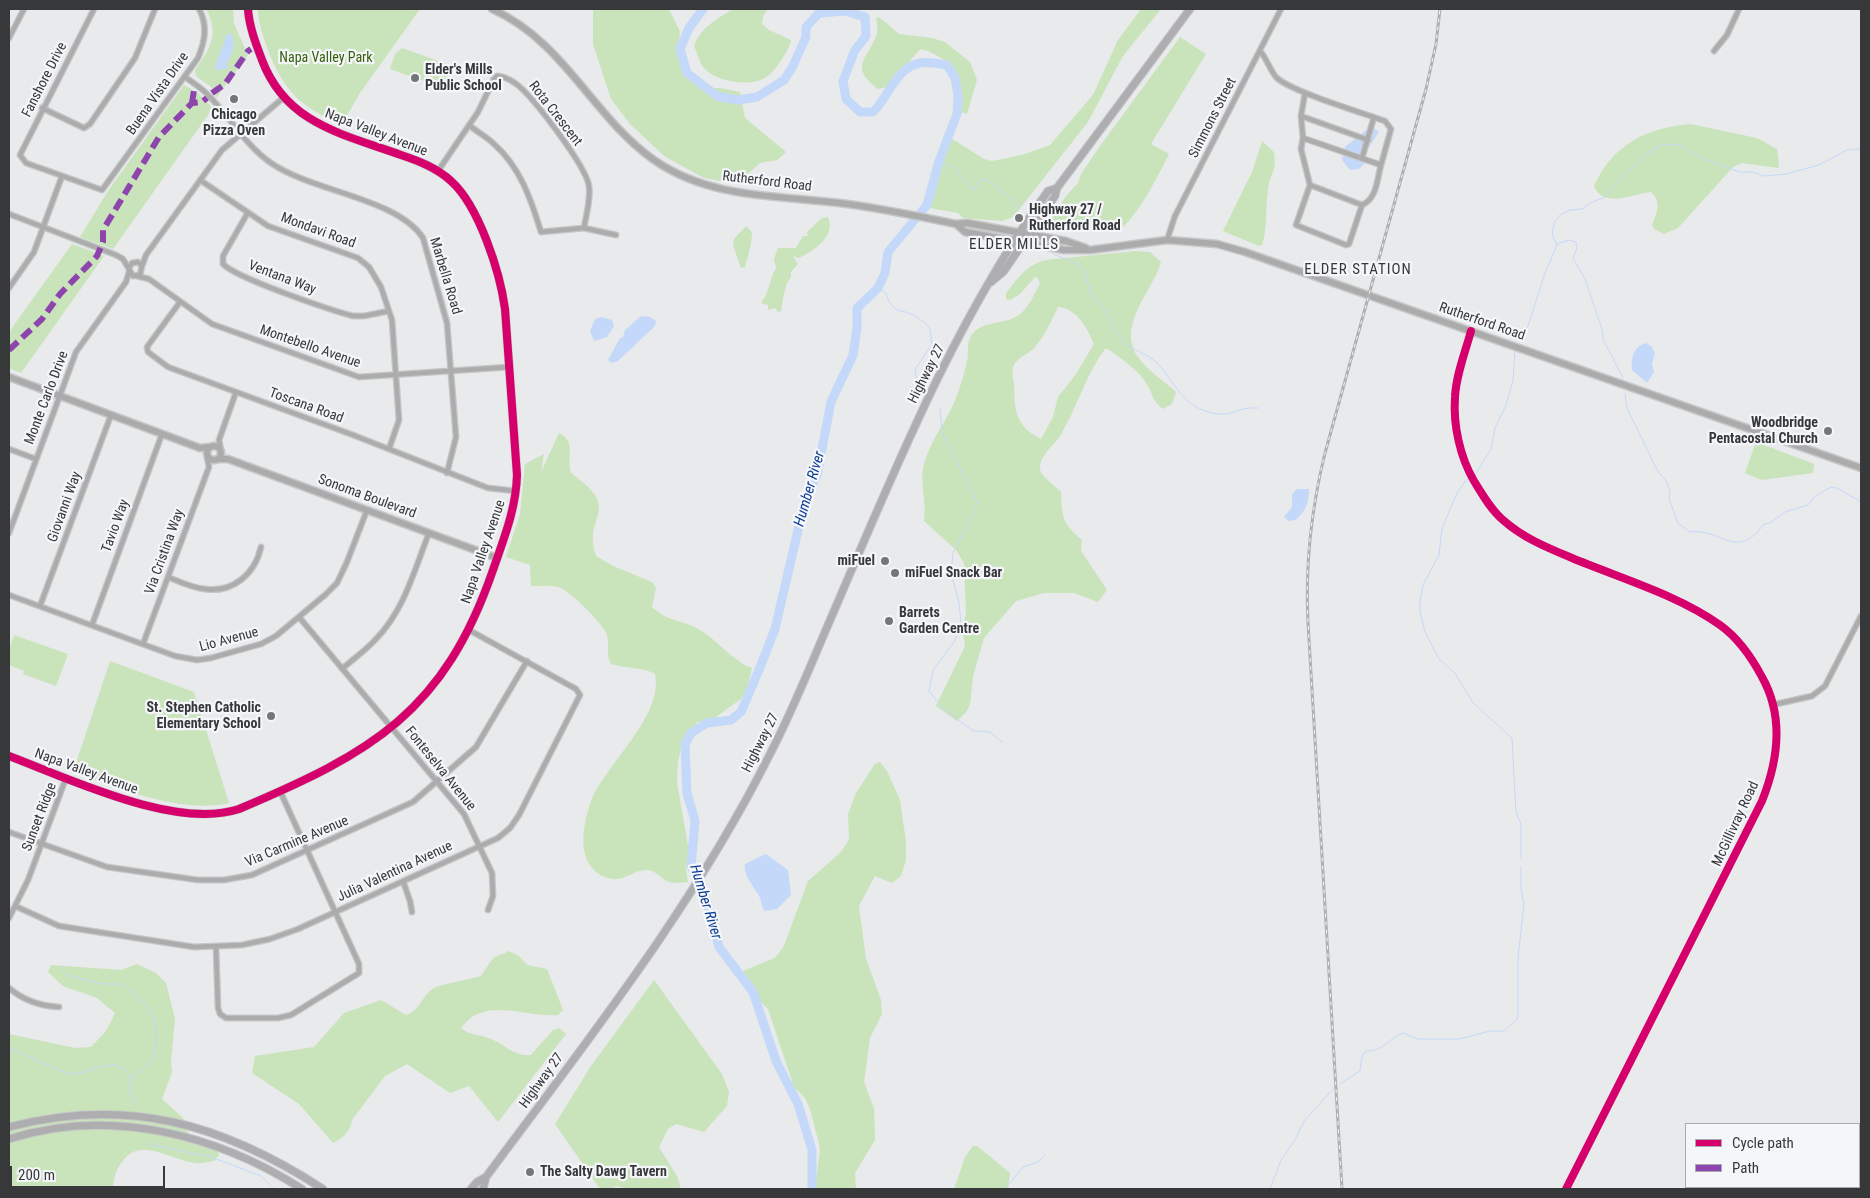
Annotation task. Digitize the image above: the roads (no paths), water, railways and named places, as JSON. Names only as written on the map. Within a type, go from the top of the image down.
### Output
[{"type":"main road","name":"Highway 27","points":[[990,282],[1004,271],[1055,196],[1057,188],[1190,9]]},
{"type":"main road","name":"Highway 27","points":[[471,1189],[477,1182],[486,1177],[642,964],[746,801],[788,720],[911,433],[971,314],[997,266],[1018,233],[1048,191],[1057,188]]},
{"type":"main road","points":[[9,1128],[63,1117],[92,1115],[142,1116],[166,1120],[200,1128],[252,1148],[323,1189]]},
{"type":"main road","points":[[9,1139],[64,1128],[108,1126],[159,1130],[227,1150],[267,1168],[302,1189]]},
{"type":"main road","name":"Highway 27","points":[[484,1189],[486,1177]]},
{"type":"street","points":[[9,38],[24,9]]},
{"type":"street","name":"Fanshore Drive","points":[[94,9],[42,108],[20,155],[24,162],[96,189],[102,190],[107,186]]},
{"type":"street","points":[[42,108],[77,126],[84,128],[90,124],[135,58],[155,9]]},
{"type":"street","name":"Buena Vista Drive","points":[[107,186],[198,58],[204,43],[205,26],[199,9]]},
{"type":"street","name":"Napa Valley Avenue","points":[[9,756],[135,803],[204,814],[232,811],[346,760],[392,728],[437,681],[469,630],[512,515],[516,491],[516,462],[503,298],[478,218],[463,194],[438,171],[419,161],[317,123],[283,98],[266,68],[250,25],[248,9]]},
{"type":"street","name":"Rutherford Road","points":[[492,9],[524,27],[544,42],[632,142],[653,159],[679,175],[712,188],[736,193],[789,197],[890,211],[956,224],[967,223],[1066,241],[1090,250]]},
{"type":"street","name":"Simmons Street","points":[[1167,240],[1176,216],[1282,9]]},
{"type":"street","points":[[1714,51],[1727,35],[1740,9]]},
{"type":"street","points":[[1260,51],[1268,59],[1277,78],[1305,92],[1389,124],[1391,130],[1374,194],[1371,200],[1362,205],[1351,241],[1346,245],[1298,228],[1296,222],[1310,185],[1301,149],[1303,138],[1301,116],[1305,92]]},
{"type":"street","name":"Rota Crescent","points":[[438,171],[469,126],[497,76],[504,76],[515,83],[546,118],[583,169],[589,185],[584,228]]},
{"type":"street","name":"Marbella Road","points":[[185,77],[209,96],[254,149],[271,163],[298,178],[398,214],[415,227],[422,238],[448,323],[456,437],[447,473]]},
{"type":"street","points":[[123,259],[129,270],[135,262],[146,255],[222,150],[283,98]]},
{"type":"street","points":[[1301,116],[1368,140]]},
{"type":"street","points":[[1362,158],[1374,117]]},
{"type":"street","points":[[469,126],[494,144],[516,168],[532,201],[541,232],[584,228],[616,235]]},
{"type":"street","points":[[1303,138],[1381,165]]},
{"type":"street","points":[[9,288],[34,252],[62,176]]},
{"type":"street","name":"Mondavi Road","points":[[200,180],[268,226],[358,258],[369,267],[377,280],[392,324],[399,420],[389,449]]},
{"type":"street","points":[[1310,185],[1362,205]]},
{"type":"street","points":[[9,214],[108,251],[123,259],[135,262],[143,268]]},
{"type":"street","name":"Ventana Way","points":[[248,214],[223,256],[223,262],[226,266],[248,278],[348,315],[364,316],[389,311]]},
{"type":"street","name":"Rutherford Road","points":[[956,224],[965,232],[1064,250],[1090,250],[1167,240],[1217,244],[1245,252],[1860,467]]},
{"type":"street","points":[[136,276],[143,268],[146,255]]},
{"type":"street","name":"Montebello Avenue","points":[[143,268],[149,279]]},
{"type":"street","name":"Montebello Avenue","points":[[129,270],[136,276],[149,279],[212,324],[350,375],[367,377],[509,367]]},
{"type":"street","name":"Monte Carlo Drive","points":[[126,282],[129,270]]},
{"type":"street","name":"Monte Carlo Drive","points":[[9,533],[11,520],[80,344],[126,282],[136,276]]},
{"type":"street","name":"Toscana Road","points":[[180,302],[150,342],[148,352],[168,367],[488,488],[516,491]]},
{"type":"street","name":"McGillivray Road","points":[[1471,331],[1455,398],[1460,448],[1468,468],[1482,493],[1502,520],[1530,539],[1691,607],[1720,626],[1737,641],[1756,665],[1768,688],[1777,748],[1770,780],[1762,801],[1566,1189]]},
{"type":"street","points":[[9,377],[200,448],[216,447],[221,451]]},
{"type":"street","points":[[200,448],[207,457],[217,460],[221,451],[219,440],[236,392]]},
{"type":"street","name":"Giovanni Way","points":[[40,606],[111,415]]},
{"type":"street","name":"Tavio Way","points":[[92,625],[162,434]]},
{"type":"street","points":[[209,467],[207,450],[219,440]]},
{"type":"street","points":[[9,449],[36,460]]},
{"type":"street","name":"Sonoma Boulevard","points":[[221,451],[228,459]]},
{"type":"street","name":"Sonoma Boulevard","points":[[217,460],[228,459],[497,558]]},
{"type":"street","name":"Via Cristina Way","points":[[143,644],[209,467],[217,460]]},
{"type":"street","name":"Lio Avenue","points":[[9,595],[184,659],[203,660],[269,640],[299,617],[337,583],[367,510]]},
{"type":"street","points":[[342,668],[375,641],[396,614],[406,594],[429,533]]},
{"type":"street","points":[[168,577],[206,590],[230,586],[250,572],[258,561],[261,548]]},
{"type":"street","points":[[1772,705],[1812,696],[1825,686],[1861,616]]},
{"type":"street","name":"Fonteselva Avenue","points":[[299,617],[464,814],[492,874],[494,884],[488,910]]},
{"type":"street","name":"Julia Valentina Avenue","points":[[15,906],[59,926],[179,946],[216,948],[242,945],[275,938],[336,912],[504,834],[515,822],[579,698],[576,689],[469,630]]},
{"type":"street","name":"Via Carmine Avenue","points":[[9,832],[94,864],[205,881],[252,875],[402,808],[438,782],[476,747],[527,661]]},
{"type":"street","name":"Sunset Ridge","points":[[9,918],[42,844],[66,778]]},
{"type":"street","points":[[216,948],[218,1008],[223,1017],[278,1018],[291,1015],[359,973],[359,964],[280,791]]},
{"type":"street","points":[[402,882],[410,901],[412,912]]},
{"type":"street","points":[[9,988],[30,1001],[46,1006],[59,1007]]},
{"type":"water","points":[[227,34],[231,34],[234,42],[232,53],[226,64],[229,69],[224,68],[217,71],[215,67]]},
{"type":"water","points":[[1371,126],[1379,132],[1368,149],[1365,163],[1359,169],[1350,170],[1342,160],[1345,147]]},
{"type":"water","points":[[641,316],[650,317],[656,321],[655,326],[618,361],[612,363],[608,360],[620,338],[623,337],[625,330]]},
{"type":"water","points":[[602,317],[612,320],[614,326],[607,337],[594,341],[590,331],[595,319]]},
{"type":"water","points":[[1646,343],[1651,346],[1655,353],[1652,364],[1654,372],[1647,383],[1632,370],[1633,357],[1636,350]]},
{"type":"water","points":[[1297,489],[1309,489],[1308,502],[1296,520],[1288,521],[1284,517],[1292,507],[1292,494]]},
{"type":"water","points":[[766,854],[788,870],[791,895],[777,909],[765,911],[759,896],[747,877],[745,864]]},
{"type":"waterway","name":"Humber River","points":[[703,9],[689,28],[680,49],[687,73],[717,96],[738,100],[757,97],[784,80],[792,68],[806,37],[806,27],[819,13],[845,11],[865,17],[866,36],[855,50],[843,81],[846,99],[860,112],[873,112],[898,77],[911,66],[923,62],[947,65],[955,78],[958,96],[957,114],[939,161],[927,205],[888,252],[885,273],[878,288],[857,308],[857,328],[853,355],[831,402],[817,475],[805,500],[775,629],[761,665],[741,712],[731,720],[707,723],[691,733],[685,744],[687,793],[695,821],[691,866],[707,902],[719,947],[753,992],[776,1061],[798,1104],[812,1150],[812,1189]]},
{"type":"waterway","points":[[1557,245],[1552,235],[1554,223],[1560,215],[1570,210],[1582,209],[1590,203],[1605,197],[1619,180],[1646,155],[1662,144],[1680,145],[1695,155],[1714,163],[1740,172],[1753,172],[1764,176],[1786,174],[1819,165],[1847,150],[1861,149]]},
{"type":"waterway","points":[[939,161],[955,168],[973,190],[982,179],[993,183],[1018,207]]},
{"type":"waterway","points":[[1557,244],[1569,240],[1576,242],[1577,248],[1573,258],[1585,279],[1602,329],[1603,339],[1623,378]]},
{"type":"waterway","points":[[1520,340],[1528,326],[1545,273],[1557,245]]},
{"type":"waterway","points":[[1053,254],[1073,262],[1083,269],[1093,297],[1108,315],[1121,339],[1154,360],[1189,402],[1203,410],[1221,414],[1258,408]]},
{"type":"waterway","points":[[878,288],[886,293],[888,300],[894,308],[917,317],[930,328],[932,345],[915,369],[917,385]]},
{"type":"waterway","points":[[1515,351],[1513,380],[1506,405],[1495,428],[1491,449],[1475,475],[1467,479],[1457,493],[1442,528],[1439,555],[1423,585],[1420,612],[1425,632],[1439,659],[1455,673],[1473,703],[1512,738],[1516,812],[1521,824],[1521,859]]},
{"type":"waterway","points":[[1625,394],[1627,408],[1657,470],[1667,482],[1670,492],[1669,499],[1678,523],[1690,532],[1712,534],[1729,541],[1745,541],[1754,535],[1764,524],[1770,523],[1785,512],[1808,505],[1814,497],[1831,487],[1837,488],[1861,502]]},
{"type":"waterway","points":[[940,409],[942,432],[977,502],[975,510],[953,553],[951,573],[959,602],[961,625],[954,642],[933,670],[929,691],[941,706],[966,726],[974,731],[990,732],[1002,742]]},
{"type":"waterway","points":[[1340,1084],[1360,1071],[1362,1056],[1366,1051],[1377,1049],[1403,1033],[1418,1039],[1460,1039],[1490,1031],[1504,1031],[1518,1018],[1518,957],[1524,904],[1521,888],[1521,867]]},
{"type":"waterway","points":[[67,975],[101,984],[123,984],[143,1001],[152,1014],[156,1030],[155,1054],[144,1068],[133,1077],[129,1087],[131,1095],[137,1104]]},
{"type":"waterway","points":[[9,1048],[68,1073],[81,1073],[112,1065],[126,1070],[131,1078]]},
{"type":"waterway","points":[[1270,1189],[1281,1160],[1295,1140],[1304,1121],[1333,1089]]},
{"type":"waterway","points":[[148,1140],[152,1145],[211,1157],[261,1176],[274,1189]]},
{"type":"waterway","points":[[1005,1189],[1023,1167],[1038,1162],[1045,1155]]},
{"type":"railway","points":[[1342,1189],[1308,623],[1308,559],[1316,495],[1325,453],[1426,89],[1436,44],[1440,9]]},
{"type":"place","name":"Elder's Mills Public School","points":[[415,78]]},
{"type":"place","name":"Chicago Pizza Oven","points":[[234,99]]},
{"type":"place","name":"Highway 27 / Rutherford Road","points":[[1019,218]]},
{"type":"place","name":"Woodbridge Pentacostal Church","points":[[1828,431]]},
{"type":"place","name":"miFuel","points":[[885,561]]},
{"type":"place","name":"miFuel Snack Bar","points":[[895,573]]},
{"type":"place","name":"Barrets Garden Centre","points":[[889,621]]},
{"type":"place","name":"St. Stephen Catholic Elementary School","points":[[271,716]]},
{"type":"place","name":"The Salty Dawg Tavern","points":[[530,1172]]},
{"type":"district","name":"ELDER MILLS","points":[[1014,245]]},
{"type":"district","name":"ELDER STATION","points":[[1358,270]]},
{"type":"park label","name":"Napa Valley Park","points":[[326,58]]}]
